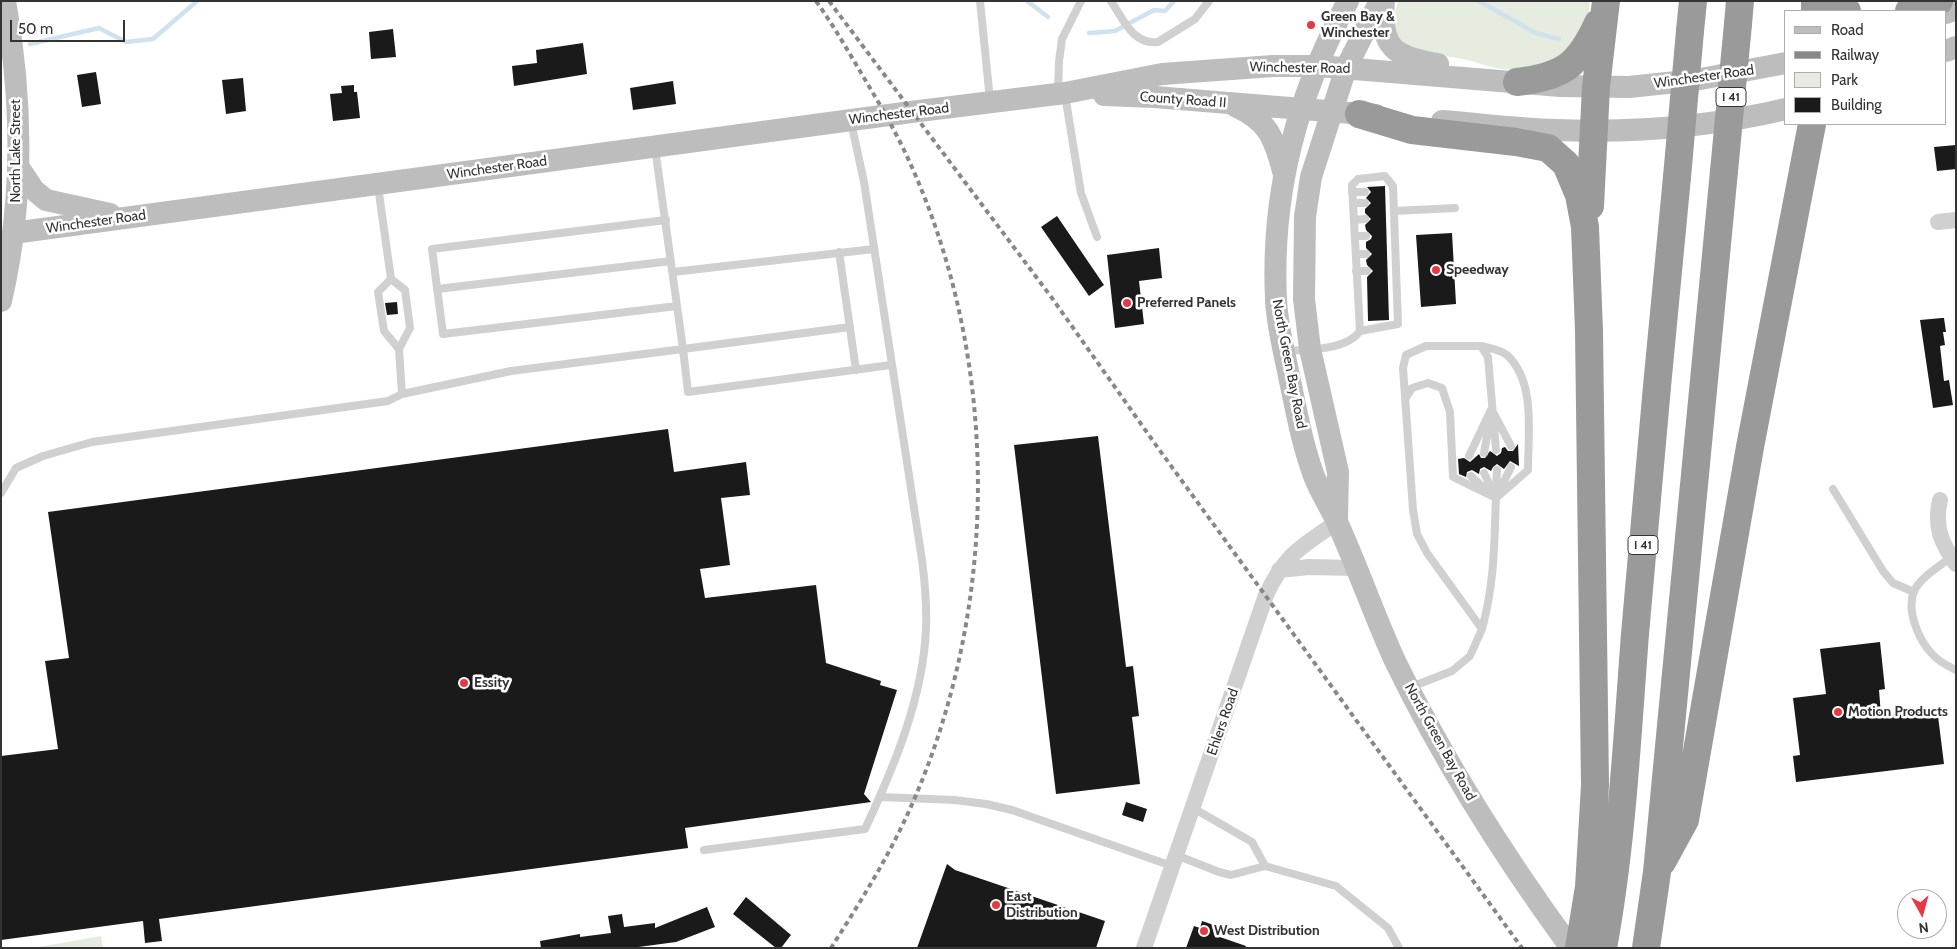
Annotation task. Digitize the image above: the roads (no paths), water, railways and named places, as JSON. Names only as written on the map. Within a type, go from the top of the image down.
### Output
[{"type":"highway","name":"I 41","points":[[1603,948],[1610,914],[1693,1]]},
{"type":"highway","points":[[1912,10],[1939,1]]},
{"type":"highway","points":[[1512,82],[1547,77],[1570,66],[1581,55],[1591,39],[1605,5]]},
{"type":"highway","points":[[1585,227],[1590,203],[1592,131],[1605,5]]},
{"type":"highway","name":"I 41","points":[[1646,948],[1657,872],[1739,13]]},
{"type":"highway","points":[[1359,114],[1412,130],[1516,142],[1548,148],[1561,157],[1572,174],[1579,195],[1585,227],[1589,331],[1595,775],[1589,887],[1579,948]]},
{"type":"highway","points":[[1657,872],[1685,820],[1752,437],[1812,125]]},
{"type":"main road","name":"North Lake Street","points":[[1,301],[13,234],[18,166],[16,88],[12,41],[5,1]]},
{"type":"main road","name":"North Green Bay Road","points":[[1348,1],[1332,30],[1301,108],[1284,173],[1278,216],[1276,302],[1296,413],[1314,477],[1337,522],[1355,568],[1409,688],[1469,795],[1512,864],[1571,948]]},
{"type":"main road","name":"North Green Bay Road","points":[[1337,522],[1338,472],[1310,349],[1304,300],[1306,217],[1311,177],[1346,68],[1380,1]]},
{"type":"main road","points":[[1384,1],[1383,28],[1389,44],[1395,50],[1413,59],[1482,73],[1512,82]]},
{"type":"main road","name":"Winchester Road","points":[[13,234],[655,146],[1062,94],[1162,74],[1273,66],[1318,66],[1512,82],[1629,87],[1695,80],[1784,63]]},
{"type":"main road","name":"County Road II","points":[[1062,94],[1155,97],[1301,108]]},
{"type":"main road","points":[[1230,103],[1250,113],[1262,122],[1274,141],[1284,173]]},
{"type":"main road","points":[[1301,108],[1554,130],[1592,131],[1673,128],[1727,121],[1784,109]]},
{"type":"main road","points":[[18,166],[34,190],[46,200],[130,217]]},
{"type":"street","points":[[1938,222],[1956,220]]},
{"type":"street","points":[[1940,500],[1937,528],[1941,541],[1953,561]]},
{"type":"street","name":"Ehlers Road","points":[[1144,948],[1266,595],[1279,570],[1293,552],[1337,522]]},
{"type":"street","points":[[1279,570],[1309,567],[1355,568]]},
{"type":"lane","points":[[980,1],[990,102]]},
{"type":"lane","points":[[1080,1],[1062,38],[1059,61],[1062,94],[1081,193],[1097,237]]},
{"type":"lane","points":[[1111,1],[1136,37],[1146,42],[1158,42],[1195,19],[1209,1]]},
{"type":"lane","points":[[704,850],[865,829],[880,798],[899,748],[913,704],[922,666],[927,600],[922,560],[859,153],[850,120]]},
{"type":"lane","points":[[655,146],[688,392],[891,365]]},
{"type":"lane","points":[[1284,351],[1340,344],[1356,336],[1360,331],[1398,324],[1395,220],[1394,207],[1389,192],[1393,186],[1385,176],[1358,178],[1352,185],[1360,331]]},
{"type":"lane","points":[[378,184],[391,279],[405,290],[410,328],[399,349],[402,394]]},
{"type":"lane","points":[[1352,192],[1365,192]]},
{"type":"lane","points":[[1385,202],[1394,207],[1455,208]]},
{"type":"lane","points":[[1353,203],[1365,203]]},
{"type":"lane","points":[[1354,220],[1365,219]]},
{"type":"lane","points":[[666,220],[432,249],[437,289],[443,334],[677,306]]},
{"type":"lane","points":[[1386,220],[1395,220]]},
{"type":"lane","points":[[1355,236],[1366,236]]},
{"type":"lane","points":[[1386,236],[1395,236]]},
{"type":"lane","points":[[673,272],[874,249]]},
{"type":"lane","points":[[839,252],[856,370]]},
{"type":"lane","points":[[1356,254],[1366,254]]},
{"type":"lane","points":[[1387,254],[1396,254]]},
{"type":"lane","points":[[437,289],[671,260]]},
{"type":"lane","points":[[1387,271],[1396,270]]},
{"type":"lane","points":[[1356,271],[1367,271]]},
{"type":"lane","points":[[391,279],[378,292],[384,331],[399,349]]},
{"type":"lane","points":[[1388,287],[1397,287]]},
{"type":"lane","points":[[1358,288],[1367,288]]},
{"type":"lane","points":[[1358,302],[1368,301]]},
{"type":"lane","points":[[1388,301],[1397,301]]},
{"type":"lane","points":[[1389,315],[1398,316]]},
{"type":"lane","points":[[1359,317],[1368,317]]},
{"type":"lane","points":[[1,493],[16,468],[43,456],[92,442],[388,401],[402,394],[511,371],[850,327]]},
{"type":"lane","points":[[1482,629],[1427,553],[1417,534],[1413,510],[1403,368],[1406,355],[1426,346],[1482,346],[1505,354],[1520,371],[1526,393],[1528,470],[1496,498]]},
{"type":"lane","points":[[1482,346],[1488,357],[1496,450]]},
{"type":"lane","points":[[1405,399],[1412,388],[1428,383],[1442,388],[1450,412],[1452,477],[1496,498]]},
{"type":"lane","points":[[1492,410],[1511,446]]},
{"type":"lane","points":[[1484,453],[1492,410]]},
{"type":"lane","points":[[1469,456],[1492,410]]},
{"type":"lane","points":[[1496,498],[1512,467]]},
{"type":"lane","points":[[1409,688],[1452,671],[1470,656],[1482,629],[1490,600],[1495,556],[1497,470]]},
{"type":"lane","points":[[1484,473],[1496,498]]},
{"type":"lane","points":[[1471,476],[1496,498]]},
{"type":"lane","points":[[1833,489],[1883,571],[1893,583],[1914,592]]},
{"type":"lane","points":[[1953,561],[1922,580],[1914,592],[1915,623],[1920,637],[1934,657],[1956,670]]},
{"type":"lane","points":[[880,798],[949,800],[995,806],[1174,860],[1231,875],[1265,866],[1336,886],[1388,928],[1399,948]]},
{"type":"lane","points":[[1193,808],[1252,842],[1265,866]]},
{"type":"waterway","points":[[30,44],[99,28],[126,42],[153,39],[197,1]]},
{"type":"waterway","points":[[1027,1],[1048,17]]},
{"type":"waterway","points":[[1089,33],[1115,31],[1154,10],[1165,11],[1174,1]]},
{"type":"waterway","points":[[1479,1],[1536,33],[1559,39]]},
{"type":"railway","points":[[816,1],[893,128],[936,227],[958,308],[973,391],[978,475],[975,559],[963,642],[942,724],[913,802],[895,840],[831,948]]},
{"type":"railway","points":[[829,1],[1052,298],[1158,448],[1522,948]]},
{"type":"place","name":"Green Bay & Winchester","points":[[1311,25]]},
{"type":"place","name":"Speedway","points":[[1436,270]]},
{"type":"place","name":"Preferred Panels","points":[[1127,303]]},
{"type":"place","name":"Essity","points":[[464,683]]},
{"type":"place","name":"Motion Products","points":[[1838,712]]},
{"type":"place","name":"East Distribution","points":[[996,905]]},
{"type":"place","name":"West Distribution","points":[[1204,931]]}]
